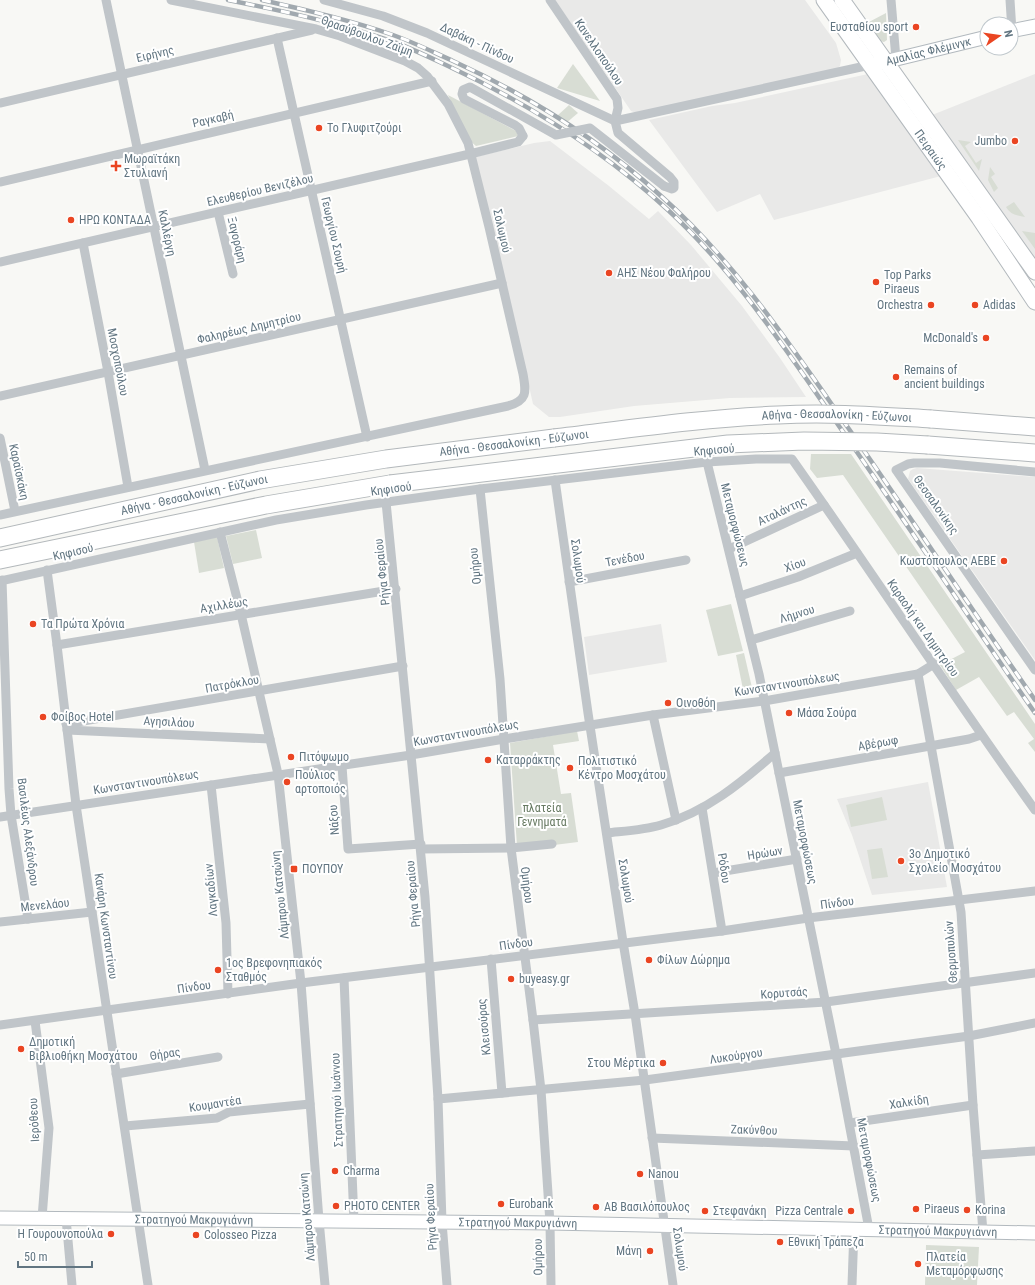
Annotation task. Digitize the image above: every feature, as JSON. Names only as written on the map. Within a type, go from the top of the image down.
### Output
[{"type":"highway","name":"Αθήνα - Θεσσαλονίκη - Εύζωνοι","points":[[0,538],[260,480],[386,459],[698,421],[778,415],[848,415],[900,417],[1035,427]]},
{"type":"highway","name":"Αθήνα - Θεσσαλονίκη - Εύζωνοι","points":[[0,560],[266,505],[390,484],[703,446],[804,441],[863,442],[1035,453]]},
{"type":"main road","name":"Πειραιώς","points":[[824,0],[979,218],[1035,302]]},
{"type":"main road","name":"Πειραιώς","points":[[842,0],[891,60],[1035,272]]},
{"type":"main road","points":[[1019,29],[1035,26]]},
{"type":"main road","name":"Αμαλίας Φλέμινγκ","points":[[870,65],[979,39]]},
{"type":"main road","name":"Στρατηγού Μακρυγιάννη","points":[[0,1218],[139,1218],[550,1223],[1035,1233]]},
{"type":"street","name":"Καλλέργη","points":[[106,0],[205,470]]},
{"type":"street","name":"Θρασύβουλου Ζαΐμη","points":[[171,0],[316,29],[340,36],[405,61],[424,72],[432,80]]},
{"type":"street","name":"Δαβάκη - Πίνδου","points":[[324,0],[382,16],[427,33],[616,121]]},
{"type":"street","name":"Κανελλοπούλου","points":[[550,0],[617,99],[618,108],[616,121]]},
{"type":"street","points":[[891,0],[891,60]]},
{"type":"street","points":[[1010,0],[1011,16]]},
{"type":"street","name":"Ειρήνης","points":[[0,103],[316,29]]},
{"type":"street","name":"Γεωργίου Σουρή","points":[[277,38],[367,437]]},
{"type":"street","points":[[616,121],[870,65]]},
{"type":"street","name":"Ραγκαβή","points":[[0,182],[432,80]]},
{"type":"street","name":"Σολωμού","points":[[367,437],[508,406],[520,401],[524,395],[525,388],[523,374],[465,136],[453,111],[432,80]]},
{"type":"street","name":"Ελευθερίου Βενιζέλου","points":[[0,262],[518,142],[523,136],[519,128],[464,99],[462,94],[463,90],[470,87],[556,135],[590,128],[667,188],[670,190],[673,188],[674,184],[670,177],[618,133],[616,121]]},
{"type":"street","name":"Ξαγοράρη","points":[[218,212],[233,274]]},
{"type":"street","name":"Μοσχοπούλου","points":[[83,243],[128,487]]},
{"type":"street","name":"Φαληρέως Δημητρίου","points":[[0,396],[502,283]]},
{"type":"street","points":[[0,515],[205,470],[367,437]]},
{"type":"street","name":"Καραϊσκάκη","points":[[0,438],[15,511]]},
{"type":"street","name":"Κηφισού","points":[[1,580],[276,520],[386,502],[480,489],[707,462],[756,459],[792,459]]},
{"type":"street","name":"Καραολή και Δημητρίου","points":[[792,459],[934,664],[981,735],[1035,810]]},
{"type":"street","name":"Μεταμορφώσεως","points":[[707,462],[751,640],[775,753],[850,1123],[869,1229]]},
{"type":"street","name":"Θεσσαλονίκης","points":[[1035,472],[940,463],[908,464],[896,470],[1035,670]]},
{"type":"street","name":"Σολωμού","points":[[555,480],[590,726],[623,942],[636,1014],[673,1285]]},
{"type":"street","name":"Ομήρου","points":[[480,489],[500,679],[511,848],[533,1020],[540,1090],[550,1223],[551,1285]]},
{"type":"street","name":"Ρήγα Φεραίου","points":[[386,502],[421,847],[438,1099],[442,1222],[447,1285]]},
{"type":"street","name":"Αταλάντης","points":[[729,548],[824,505]]},
{"type":"street","name":"Λάμπρου Κατσώνη","points":[[220,532],[241,614],[278,774],[301,984],[325,1285]]},
{"type":"street","name":"Χίου","points":[[740,596],[798,577],[857,553]]},
{"type":"street","name":"Τενέδου","points":[[569,582],[686,560]]},
{"type":"street","name":"Κανάρη Κωνσταντίνου","points":[[47,570],[76,805],[148,1285]]},
{"type":"street","name":"Βασιλέως Αλεξάνδρου","points":[[1,580],[8,788],[28,919]]},
{"type":"street","name":"Αχιλλέως","points":[[57,644],[396,589]]},
{"type":"street","name":"Λήμνου","points":[[751,640],[850,611]]},
{"type":"street","name":"Κωνσταντινουπόλεως","points":[[0,817],[278,774],[342,766],[653,715],[764,701],[918,674],[934,664]]},
{"type":"street","name":"Πατρόκλου","points":[[66,727],[403,666]]},
{"type":"street","name":"Θερμοπυλών","points":[[918,674],[959,900],[983,1232]]},
{"type":"street","points":[[653,715],[676,820]]},
{"type":"street","name":"Αγησιλάου","points":[[66,727],[270,739]]},
{"type":"street","name":"Αβέρωφ","points":[[779,773],[930,746],[981,735]]},
{"type":"street","points":[[607,833],[642,829],[676,820],[702,808],[724,796],[775,753]]},
{"type":"street","name":"Νάξου","points":[[342,766],[348,849],[421,847],[511,848],[552,844]]},
{"type":"street","name":"Λαγκαδίων","points":[[211,784],[226,923],[228,994]]},
{"type":"street","name":"Ρόδου","points":[[702,808],[722,931]]},
{"type":"street","name":"Ηρώων","points":[[713,873],[797,860]]},
{"type":"street","name":"Πίνδου","points":[[0,1025],[344,978],[623,942],[722,931],[808,918],[1035,891]]},
{"type":"street","name":"Μενελάου","points":[[0,922],[92,912]]},
{"type":"street","name":"Κλεισούρας","points":[[491,960],[502,1093]]},
{"type":"street","name":"Κορυτσάς","points":[[533,1020],[826,1002],[965,984],[1035,973]]},
{"type":"street","name":"Στρατηγού Ιωάννου","points":[[344,978],[354,1221]]},
{"type":"street","name":"Ιερόθεου","points":[[35,1021],[49,1128],[42,1218]]},
{"type":"street","name":"Λυκούργου","points":[[438,1099],[645,1080],[969,1036],[1035,1023]]},
{"type":"street","name":"Θήρας","points":[[116,1074],[218,1057]]},
{"type":"street","name":"Κουμαντέα","points":[[125,1126],[217,1118],[229,1112],[310,1104]]},
{"type":"street","name":"Χαλκίδη","points":[[850,1123],[973,1105]]},
{"type":"street","name":"Ζακύνθου","points":[[652,1138],[854,1146]]},
{"type":"street","points":[[977,1155],[1035,1151]]},
{"type":"street","points":[[66,1218],[72,1285]]},
{"type":"street","points":[[852,1285],[854,1229]]},
{"type":"shaded area","points":[[555,0],[805,0],[836,43],[841,60],[840,66],[837,69],[639,114],[631,111]]},
{"type":"shaded area","points":[[868,74],[941,176],[774,220],[760,194],[717,212],[649,120],[712,106],[735,103]]},
{"type":"shaded area","points":[[1035,74],[1035,261],[932,115]]},
{"type":"shaded area","name":"ΑΗΣ Νέου Φαλήρου","points":[[550,141],[649,219],[658,211],[691,245],[742,306],[806,397],[730,398],[634,406],[560,417],[549,417],[533,404],[506,283],[475,157],[534,143]]},
{"type":"shaded area","points":[[917,468],[1035,477],[1035,660],[908,479],[910,471]]},
{"type":"shaded area","points":[[661,624],[667,662],[589,675],[584,637]]},
{"type":"shaded area","name":"3ο Δημοτικό Σχολείο Μοσχάτου","points":[[928,782],[947,887],[872,895],[852,835],[837,799]]},
{"type":"green space","points":[[886,13],[887,40],[884,42],[880,41],[869,22]]},
{"type":"green space","points":[[573,64],[600,101],[557,88]]},
{"type":"green space","points":[[448,95],[516,131],[518,136],[476,146],[469,140]]},
{"type":"green space","points":[[569,105],[578,113],[565,124],[557,116]]},
{"type":"green space","points":[[958,140],[971,142],[965,146],[976,163],[982,159],[979,171]]},
{"type":"green space","points":[[990,167],[995,174],[991,177],[998,188],[994,192],[988,180]]},
{"type":"green space","points":[[1014,202],[1025,217],[1014,214],[1008,210],[1006,207]]},
{"type":"green space","points":[[1022,231],[1035,233],[1035,249]]},
{"type":"green space","points":[[811,454],[851,454],[1035,724],[1035,752],[1028,743],[1034,739],[1014,712],[1007,716],[979,677],[956,690],[940,665],[965,652],[843,475],[817,478],[810,469]]},
{"type":"green space","points":[[256,530],[262,558],[233,564],[226,536]]},
{"type":"green space","points":[[217,537],[224,568],[199,573],[194,542]]},
{"type":"green space","points":[[731,604],[743,651],[718,656],[706,610]]},
{"type":"green space","points":[[744,653],[753,692],[744,694],[736,655]]},
{"type":"green space","name":"πλατεία Γεννηματά","points":[[577,731],[579,741],[553,745],[561,794],[571,793],[578,842],[554,845],[517,846],[510,743]]},
{"type":"green space","points":[[882,797],[887,820],[851,827],[846,805]]},
{"type":"green space","points":[[882,848],[888,877],[872,879],[867,850]]},
{"type":"green space","points":[[926,1245],[979,1247],[977,1285],[925,1285]]},
{"type":"railway","points":[[228,0],[311,18],[391,41],[478,80],[535,112],[591,148],[643,188],[668,210],[714,257],[756,308],[858,453],[1035,713]]},
{"type":"railway","points":[[262,0],[344,20],[393,35],[481,74],[536,104],[588,138],[614,156],[661,196],[712,247],[780,331],[1035,700]]},
{"type":"place","name":"Ευσταθίου sport","points":[[916,27]]},
{"type":"place","name":"Το Γλυφιτζούρι","points":[[319,128]]},
{"type":"place","name":"Jumbo","points":[[1015,141]]},
{"type":"place","name":"Μωραϊτάκη Στυλιανή","points":[[116,166]]},
{"type":"place","name":"ΗΡΩ ΚΟΝΤΑΔΑ","points":[[71,220]]},
{"type":"place","name":"ΑΗΣ Νέου Φαλήρου","points":[[609,273]]},
{"type":"place","name":"Top Parks Piraeus","points":[[876,282]]},
{"type":"place","name":"Orchestra","points":[[931,305]]},
{"type":"place","name":"Adidas","points":[[975,305]]},
{"type":"place","name":"McDonald's","points":[[986,338]]},
{"type":"place","name":"Remains of ancient buildings","points":[[896,377]]},
{"type":"place","name":"Κωστόπουλος ΑΕΒΕ","points":[[1004,561]]},
{"type":"place","name":"Τα Πρώτα Χρόνια","points":[[33,624]]},
{"type":"place","name":"Οινοθόη","points":[[668,703]]},
{"type":"place","name":"Μάσα Σούρα","points":[[789,713]]},
{"type":"place","name":"Φοίβος Hotel","points":[[43,717]]},
{"type":"place","name":"Πιτόψωμο","points":[[291,757]]},
{"type":"place","name":"Καταρράκτης","points":[[488,760]]},
{"type":"place","name":"Πολιτιστικό Κέντρο Μοσχάτου","points":[[570,768]]},
{"type":"place","name":"Πούλιος αρτοποιός","points":[[287,782]]},
{"type":"place","name":"3ο Δημοτικό Σχολείο Μοσχάτου","points":[[901,861]]},
{"type":"place","name":"ΠΟΥΠΟΥ","points":[[294,869]]},
{"type":"place","name":"Φίλων Δώρημα","points":[[649,960]]},
{"type":"place","name":"1ος Βρεφονηπιακός Σταθμός","points":[[218,970]]},
{"type":"place","name":"buyeasy.gr","points":[[511,979]]},
{"type":"place","name":"Δημοτική Βιβλιοθήκη Μοσχάτου","points":[[21,1049]]},
{"type":"place","name":"Στου Μέρτικα","points":[[663,1063]]},
{"type":"place","name":"Charma","points":[[335,1171]]},
{"type":"place","name":"Nanou","points":[[640,1174]]},
{"type":"place","name":"Eurobank","points":[[501,1204]]},
{"type":"place","name":"PHOTO CENTER","points":[[336,1206]]},
{"type":"place","name":"ΑΒ Βασιλόπουλος","points":[[596,1207]]},
{"type":"place","name":"Piraeus","points":[[916,1209]]},
{"type":"place","name":"Korina","points":[[967,1210]]},
{"type":"place","name":"Στεφανάκη","points":[[705,1211]]},
{"type":"place","name":"Pizza Centrale","points":[[851,1211]]},
{"type":"place","name":"Η Γουρουνοπούλα","points":[[111,1234]]},
{"type":"place","name":"Colosseo Pizza","points":[[196,1235]]},
{"type":"place","name":"Εθνική Τράπεζα","points":[[780,1242]]},
{"type":"place","name":"Μάνη","points":[[650,1251]]},
{"type":"place","name":"Πλατεία Μεταμόρφωσης","points":[[918,1264]]}]
